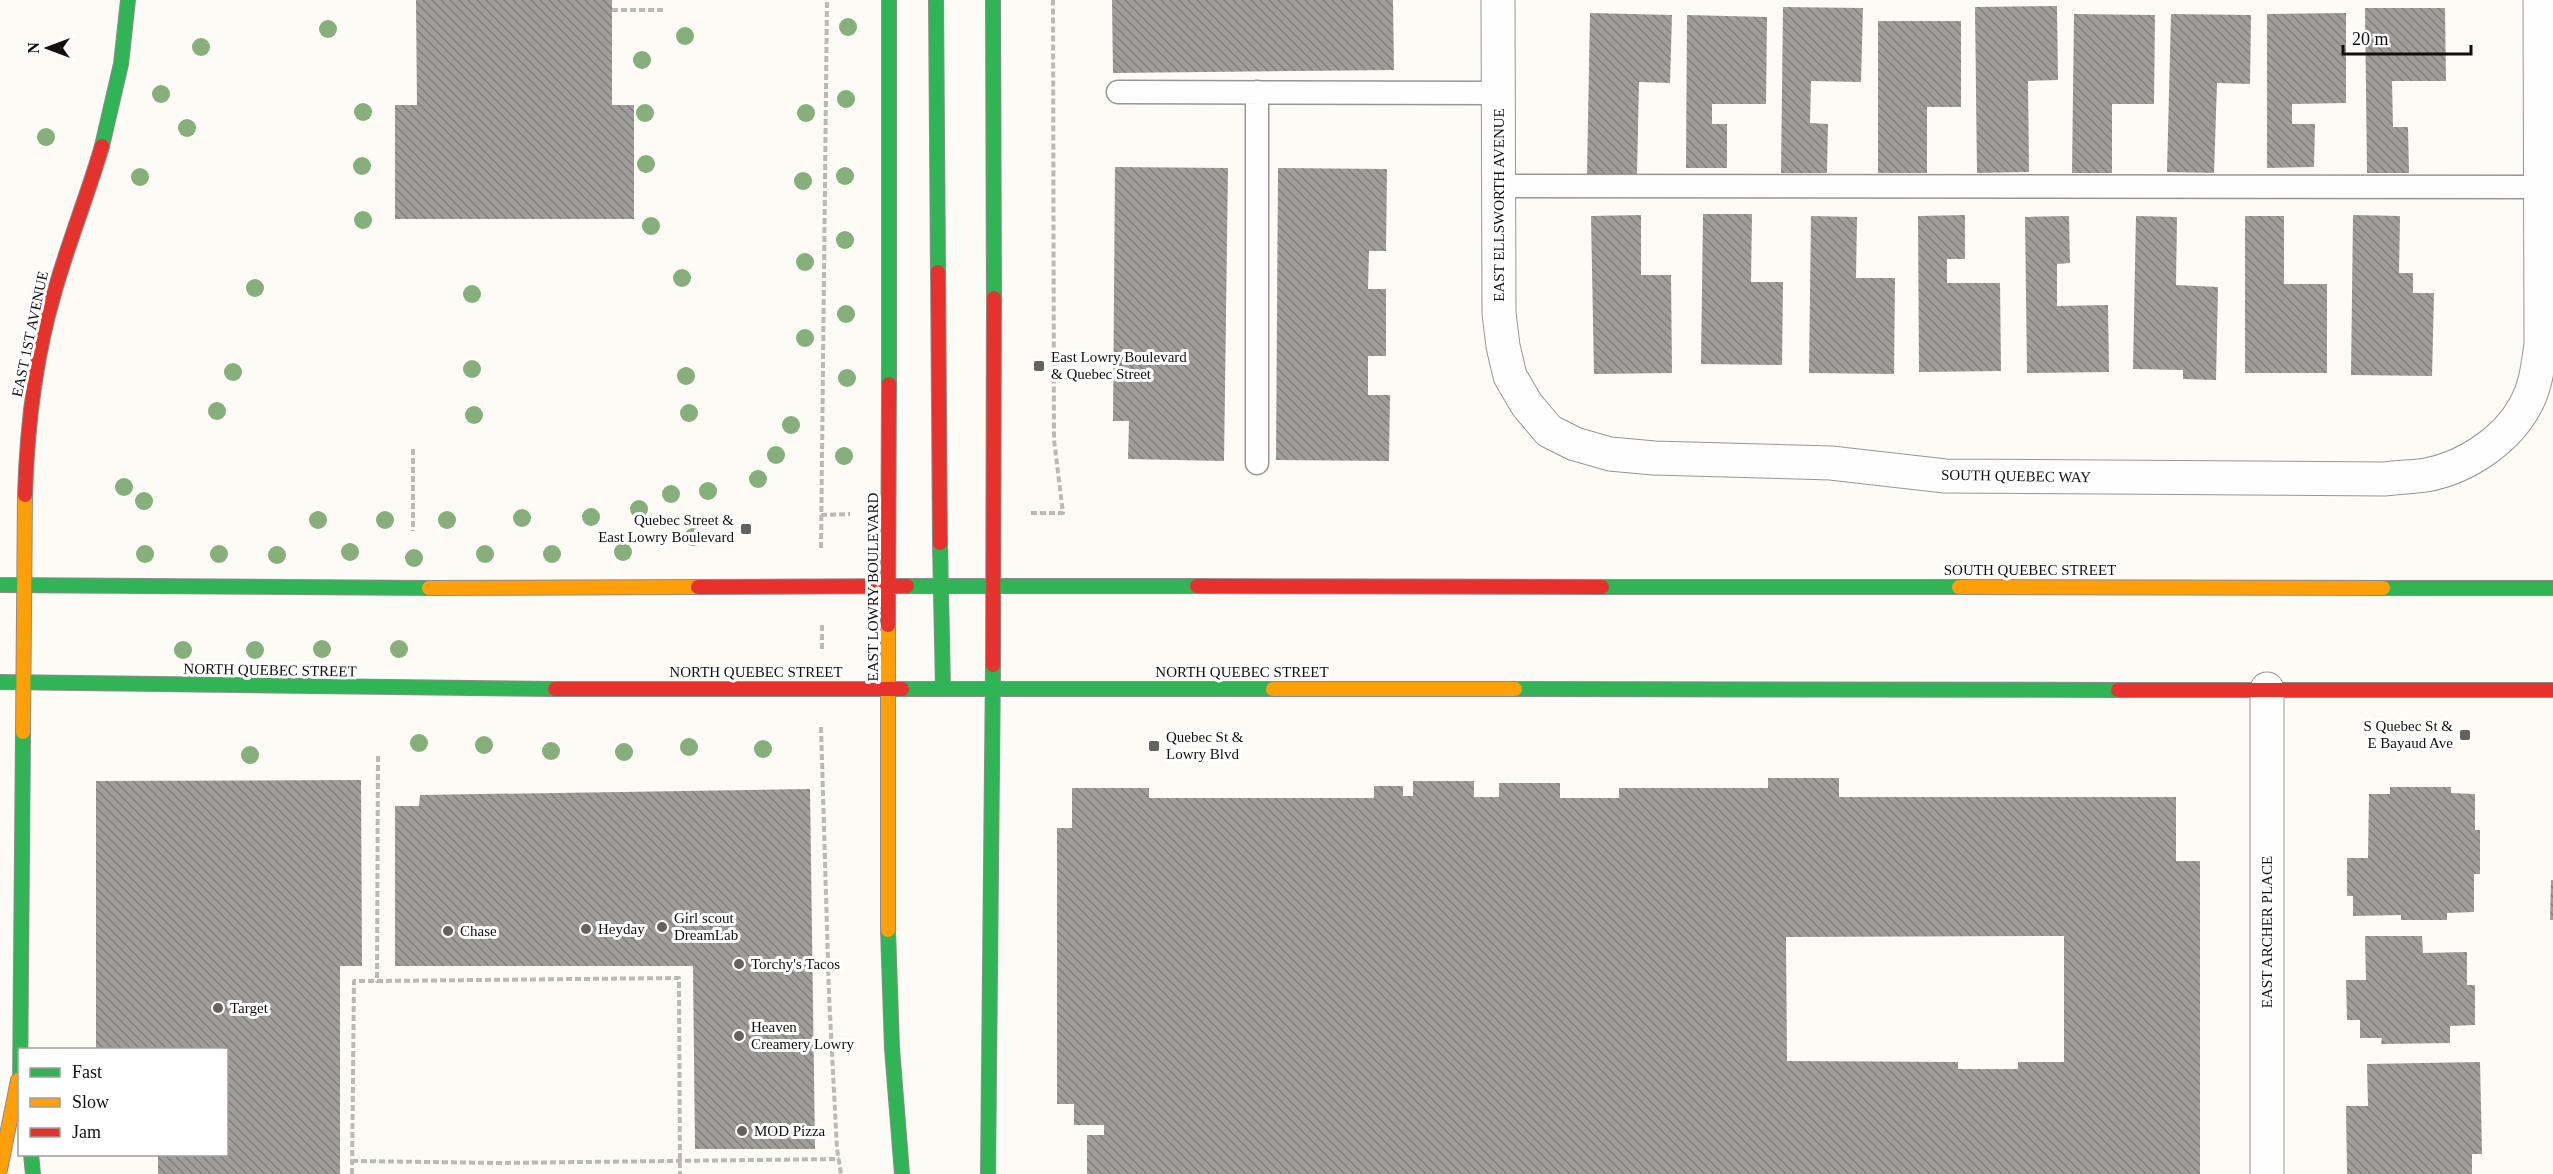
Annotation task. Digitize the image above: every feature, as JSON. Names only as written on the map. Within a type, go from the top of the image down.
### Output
[{"type":"main road","name":"EAST 1ST AVENUE","points":[[19,1048],[26,459],[31,404],[49,309],[111,115],[123,56],[128,0]]},
{"type":"main road","name":"EAST LOWRY BOULEVARD","points":[[889,0],[888,945],[892,1059],[902,1174]]},
{"type":"main road","points":[[936,0],[939,512],[943,689]]},
{"type":"main road","points":[[988,1174],[994,586],[993,0]]},
{"type":"main road","points":[[0,585],[351,588],[994,586]]},
{"type":"main road","name":"SOUTH QUEBEC STREET","points":[[994,586],[2553,588]]},
{"type":"main road","name":"NORTH QUEBEC STREET","points":[[0,682],[560,689],[2267,689]]},
{"type":"main road","points":[[2267,689],[2553,690]]},
{"type":"main road","name":"EAST 1ST AVENUE","points":[[0,1170],[18,1089]]},
{"type":"main road","points":[[31,1156],[33,1174]]},
{"type":"street","name":"EAST ELLSWORTH AVENUE","points":[[1498,0],[1499,313],[1510,376],[1527,405]]},
{"type":"street","name":"SOUTH QUEBEC WAY","points":[[1527,405],[1549,431],[1575,444],[1610,454],[1654,458],[1831,463],[1945,476],[2385,479],[2426,475],[2476,456],[2508,429],[2525,406],[2537,376],[2541,344],[2540,0]]},
{"type":"street","name":"EAST ARCHER PLACE","points":[[2267,689],[2267,1174]]},
{"type":"lane","points":[[1118,92],[1498,93]]},
{"type":"lane","points":[[1257,92],[1257,463]]},
{"type":"lane","points":[[1499,186],[2540,188]]},
{"type":"path","points":[[827,0],[821,770],[829,995],[841,1174]]},
{"type":"path","points":[[1053,0],[1054,440],[1063,513]]},
{"type":"path","points":[[612,10],[665,10]]},
{"type":"path","points":[[413,449],[413,531]]},
{"type":"path","points":[[377,981],[378,756]]},
{"type":"path","points":[[352,1174],[354,981],[679,978],[680,1174]]},
{"type":"path","points":[[352,1161],[499,1163],[839,1159]]},
{"type":"building","points":[[416,0],[612,0],[612,105],[634,105],[634,219],[395,219],[395,105],[417,105]]},
{"type":"building","points":[[1112,0],[1393,0],[1394,70],[1113,73]]},
{"type":"building","points":[[2057,6],[2058,80],[2028,81],[2029,172],[1977,173],[1975,7]]},
{"type":"building","points":[[1783,7],[1863,8],[1861,82],[1811,81],[1810,123],[1828,124],[1827,173],[1781,173]]},
{"type":"building","points":[[2365,8],[2445,8],[2446,81],[2392,81],[2393,127],[2408,127],[2409,173],[2367,173]]},
{"type":"building","points":[[1590,13],[1672,15],[1670,83],[1639,82],[1637,175],[1587,174]]},
{"type":"building","points":[[2346,13],[2346,103],[2292,104],[2292,124],[2315,124],[2314,167],[2267,168],[2267,14]]},
{"type":"building","points":[[2074,14],[2155,15],[2154,104],[2112,104],[2112,173],[2072,173]]},
{"type":"building","points":[[2171,14],[2251,15],[2250,84],[2217,83],[2214,173],[2167,172]]},
{"type":"building","points":[[1687,15],[1767,17],[1766,104],[1712,104],[1712,124],[1727,124],[1727,168],[1686,168]]},
{"type":"building","points":[[1878,21],[1961,21],[1961,107],[1927,107],[1927,173],[1878,173]]},
{"type":"building","points":[[1115,167],[1228,168],[1224,461],[1128,459],[1129,421],[1113,421]]},
{"type":"building","points":[[1278,168],[1387,169],[1386,251],[1369,251],[1368,289],[1386,289],[1386,356],[1368,356],[1368,395],[1390,395],[1389,461],[1276,460]]},
{"type":"building","points":[[1703,214],[1752,214],[1751,282],[1783,282],[1782,365],[1701,364]]},
{"type":"building","points":[[1641,215],[1641,275],[1671,275],[1672,373],[1594,374],[1591,216]]},
{"type":"building","points":[[1965,215],[1965,259],[1947,259],[1947,283],[2000,283],[2001,371],[1919,372],[1918,216]]},
{"type":"building","points":[[2353,215],[2400,216],[2399,273],[2413,273],[2413,293],[2434,293],[2432,376],[2351,375]]},
{"type":"building","points":[[1811,216],[1857,217],[1856,278],[1895,278],[1894,374],[1809,373]]},
{"type":"building","points":[[2069,216],[2070,263],[2057,264],[2057,306],[2108,305],[2109,372],[2027,373],[2025,217]]},
{"type":"building","points":[[2136,216],[2177,217],[2176,285],[2218,287],[2216,380],[2183,379],[2183,370],[2133,369]]},
{"type":"building","points":[[2245,216],[2284,216],[2284,284],[2327,284],[2327,373],[2245,373]]},
{"type":"building","points":[[1768,778],[1839,778],[1839,797],[2176,797],[2176,861],[2200,861],[2200,1174],[1087,1174],[1087,1135],[1104,1135],[1104,1125],[1074,1125],[1074,1104],[1057,1104],[1057,828],[1072,828],[1072,788],[1149,788],[1149,798],[1374,798],[1374,786],[1403,786],[1403,796],[1413,796],[1413,781],[1474,781],[1474,797],[1499,797],[1499,783],[1560,783],[1560,798],[1619,798],[1619,788],[1768,788]],"holes":[[[2064,936],[2064,1062],[2018,1062],[2018,1069],[1958,1069],[1958,1062],[1787,1061],[1786,937]]]},
{"type":"building","name":"Target","points":[[361,780],[362,966],[340,966],[340,1174],[158,1174],[158,1156],[228,1156],[228,1048],[96,1048],[96,781]]},
{"type":"building","points":[[2390,787],[2451,787],[2451,793],[2475,794],[2475,830],[2480,830],[2480,874],[2474,874],[2474,912],[2447,913],[2447,920],[2401,920],[2401,915],[2353,916],[2353,896],[2347,896],[2347,858],[2368,858],[2369,794],[2390,794]]},
{"type":"building","points":[[810,789],[815,1149],[695,1149],[693,966],[395,966],[395,806],[419,806],[420,795]]},
{"type":"building","points":[[2551,880],[2553,880],[2553,920],[2550,920]]},
{"type":"building","points":[[2365,936],[2422,936],[2423,953],[2467,952],[2467,985],[2475,985],[2475,1025],[2450,1026],[2450,1043],[2381,1044],[2382,1038],[2360,1038],[2360,1020],[2347,1020],[2346,980],[2366,980]]},
{"type":"building","points":[[2480,1062],[2482,1154],[2472,1154],[2472,1174],[2347,1174],[2346,1106],[2368,1106],[2367,1064]]},
{"type":"traffic: fast","points":[[102,146],[121,64],[128,0]]},
{"type":"traffic: fast","points":[[889,0],[889,384]]},
{"type":"traffic: fast","points":[[936,0],[938,272]]},
{"type":"traffic: fast","points":[[993,0],[994,298]]},
{"type":"traffic: fast","points":[[940,543],[943,689]]},
{"type":"traffic: fast","points":[[0,585],[429,588]]},
{"type":"traffic: fast","points":[[907,586],[1197,586]]},
{"type":"traffic: fast","points":[[1602,587],[1959,587]]},
{"type":"traffic: fast","points":[[2383,588],[2553,588]]},
{"type":"traffic: fast","points":[[988,1174],[993,665]]},
{"type":"traffic: fast","points":[[0,682],[555,689]]},
{"type":"traffic: fast","points":[[902,689],[1273,689]]},
{"type":"traffic: fast","points":[[1515,689],[2118,690]]},
{"type":"traffic: fast","points":[[20,1048],[23,732]]},
{"type":"traffic: fast","points":[[888,930],[892,1048],[902,1174]]},
{"type":"traffic: fast","points":[[31,1156],[33,1174]]},
{"type":"traffic: slow","points":[[23,732],[25,495]]},
{"type":"traffic: slow","points":[[429,588],[698,587]]},
{"type":"traffic: slow","points":[[1959,587],[2383,588]]},
{"type":"traffic: slow","points":[[888,625],[888,930]]},
{"type":"traffic: slow","points":[[1273,689],[1515,689]]},
{"type":"traffic: slow","points":[[0,1170],[18,1080]]},
{"type":"traffic: jam","points":[[25,495],[30,417],[42,341],[60,272],[102,146]]},
{"type":"traffic: jam","points":[[938,272],[940,543]]},
{"type":"traffic: jam","points":[[993,665],[994,298]]},
{"type":"traffic: jam","points":[[888,625],[889,384]]},
{"type":"traffic: jam","points":[[698,587],[907,586]]},
{"type":"traffic: jam","points":[[1197,586],[1602,587]]},
{"type":"traffic: jam","points":[[555,689],[902,689]]},
{"type":"traffic: jam","points":[[2118,690],[2553,690]]},
{"type":"place","name":"East Lowry Boulevard & Quebec Street","points":[[1039,366]]},
{"type":"place","name":"Quebec Street & East Lowry Boulevard","points":[[746,529]]},
{"type":"place","name":"S Quebec St & E Bayaud Ave","points":[[2465,735]]},
{"type":"place","name":"Quebec St & Lowry Blvd","points":[[1154,746]]},
{"type":"place","name":"Girl scout DreamLab","points":[[662,927]]},
{"type":"place","name":"Heyday","points":[[586,929]]},
{"type":"place","name":"Chase","points":[[448,931]]},
{"type":"place","name":"Torchy's Tacos","points":[[739,964]]},
{"type":"place","name":"Target","points":[[218,1008]]},
{"type":"place","name":"Heaven Creamery Lowry","points":[[739,1036]]},
{"type":"place","name":"MOD Pizza","points":[[742,1131]]}]
